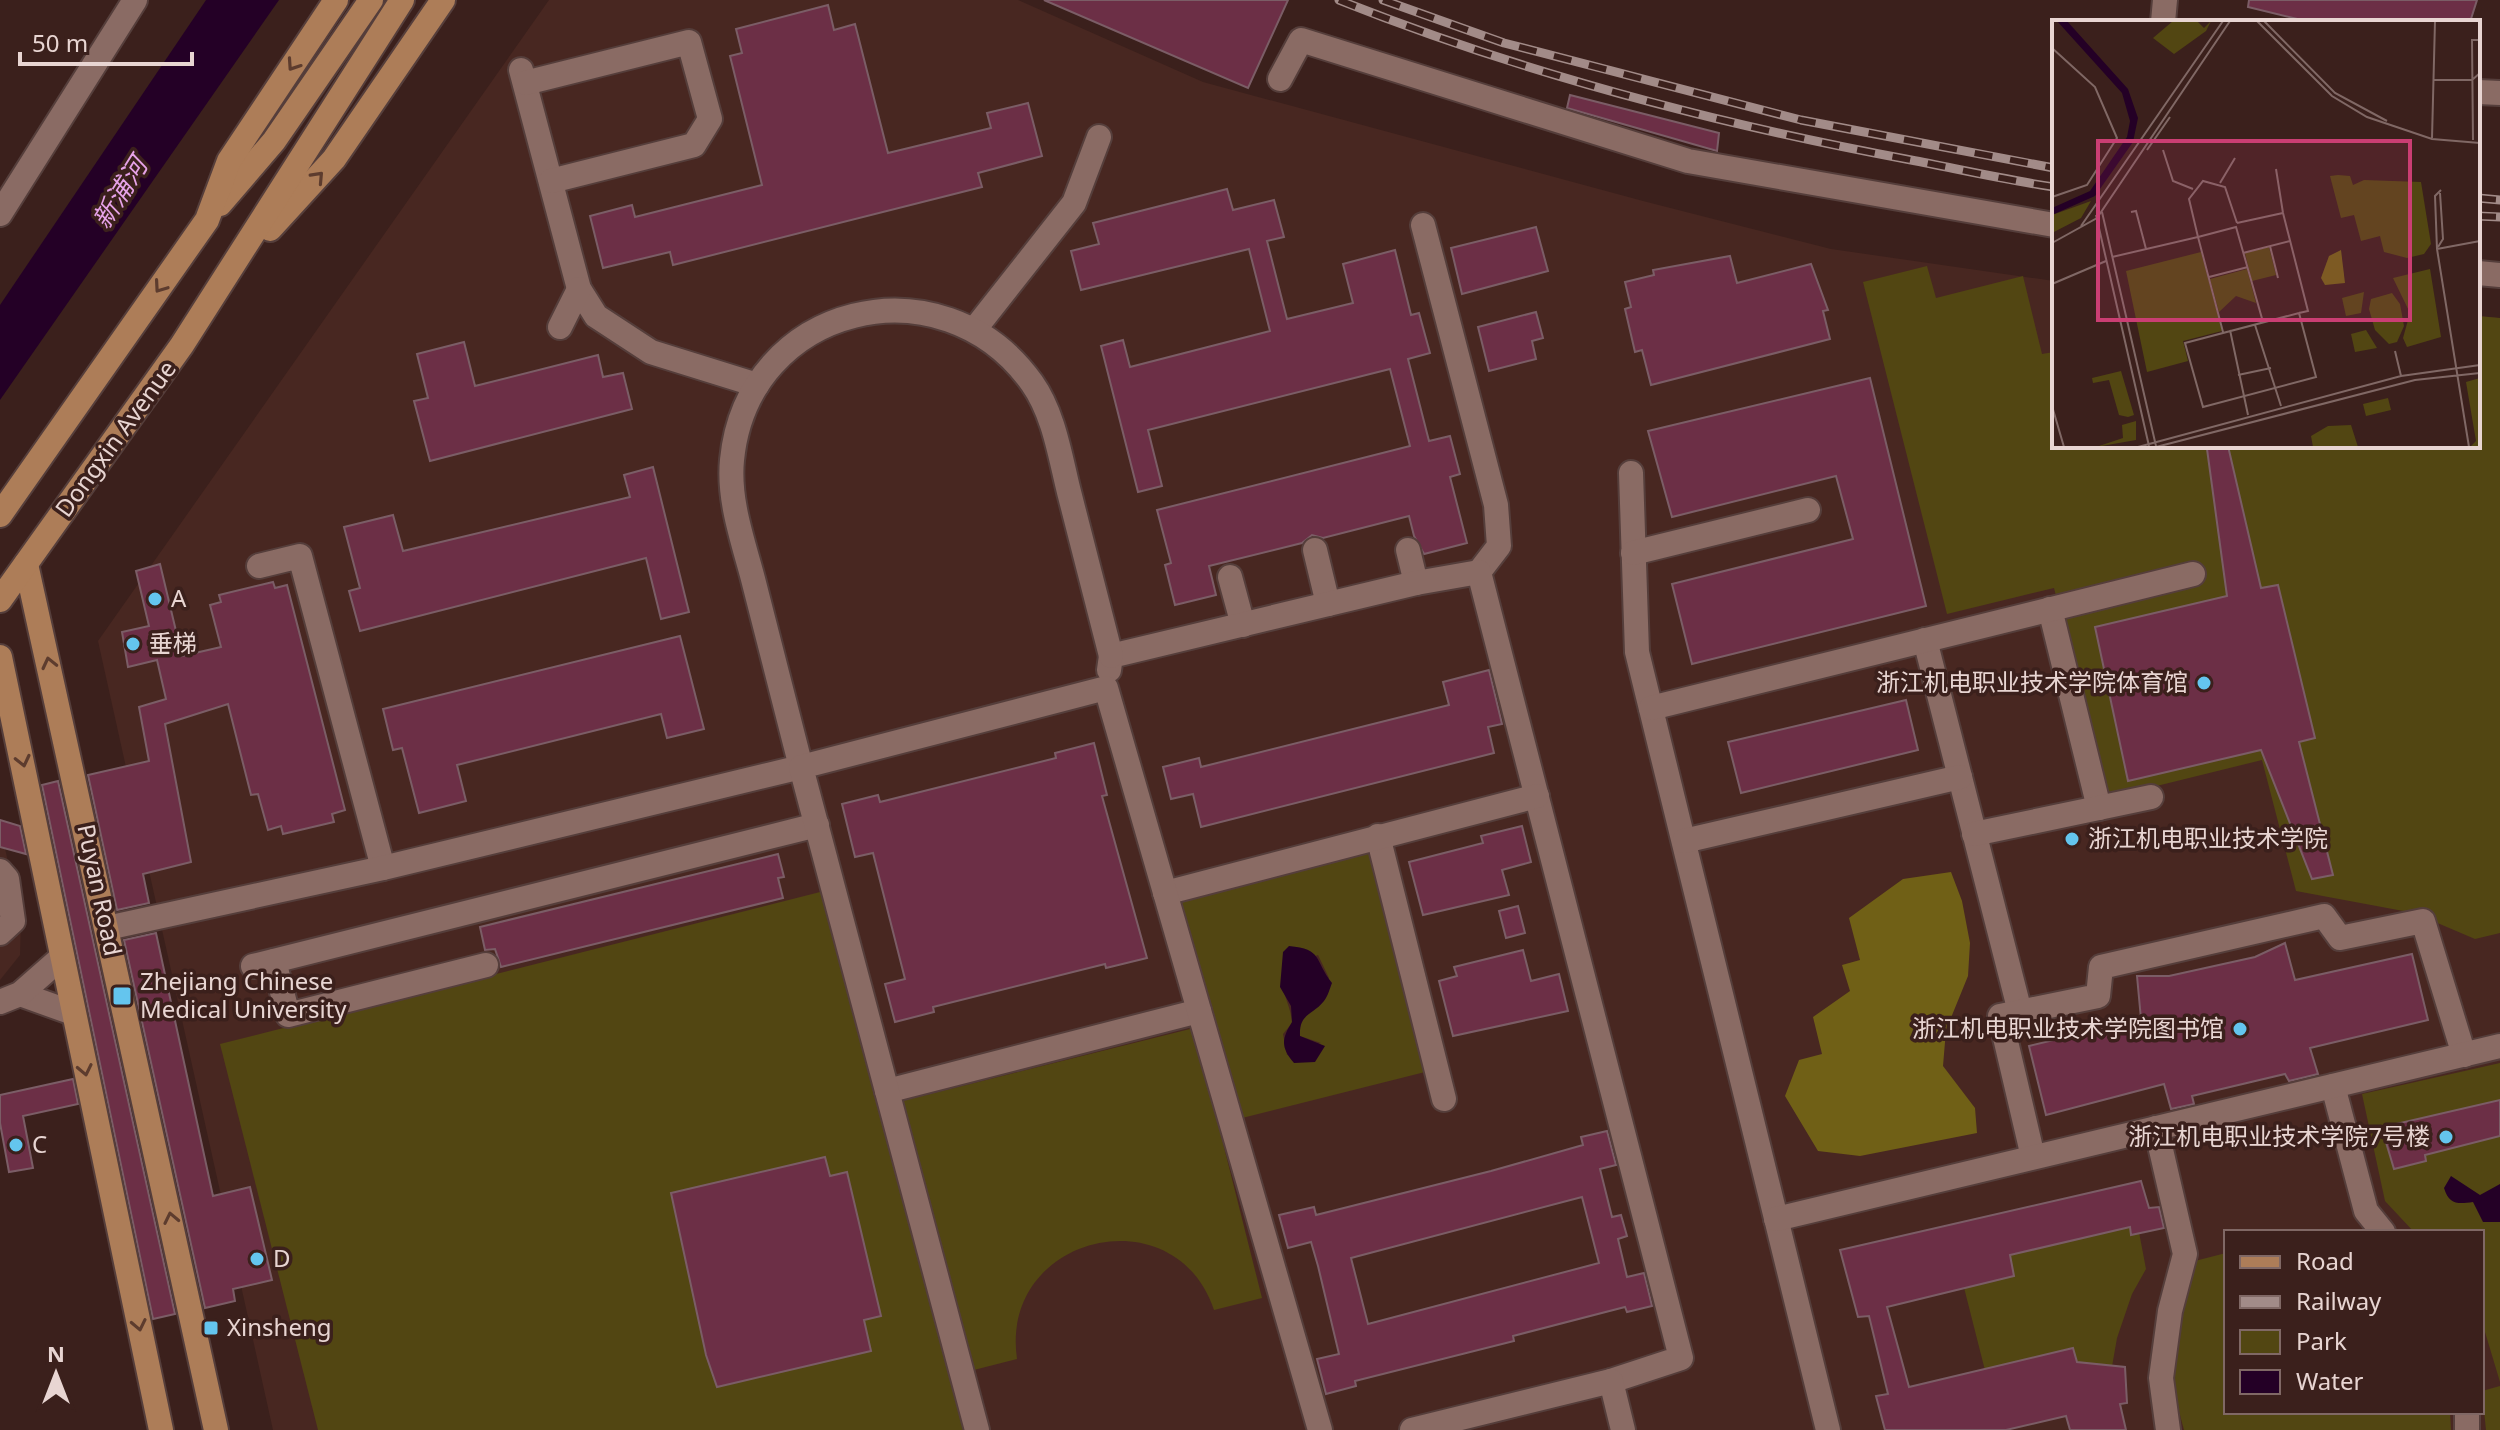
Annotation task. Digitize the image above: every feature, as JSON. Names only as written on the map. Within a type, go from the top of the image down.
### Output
[{"type":"main road","name":"Dongxin Avenue","points":[[207,220],[229,161],[336,0]]},
{"type":"main road","name":"Dongxin Avenue","points":[[0,515],[207,220],[274,141],[371,0]]},
{"type":"main road","name":"Dongxin Avenue","points":[[0,600],[182,345],[402,0]]},
{"type":"main road","name":"Dongxin Avenue","points":[[227,275],[334,159],[443,0]]},
{"type":"main road","points":[[0,566],[26,564]]},
{"type":"main road","name":"Puyan Road","points":[[26,564],[216,1430]]},
{"type":"main road","name":"Puyan Road","points":[[0,657],[161,1430]]},
{"type":"street","points":[[0,214],[135,0]]},
{"type":"street","points":[[2163,20],[2165,0]]},
{"type":"street","points":[[1280,79],[1301,40],[1688,161],[2052,225]]},
{"type":"street","points":[[551,181],[694,145],[710,119],[689,42],[523,76],[579,289],[596,316],[651,352],[757,385]]},
{"type":"street","points":[[2480,92],[2500,93]]},
{"type":"street","points":[[974,330],[1074,203],[1099,137]]},
{"type":"street","points":[[1111,656],[1416,583],[1479,572],[1499,546],[1496,505],[1423,225]]},
{"type":"street","points":[[2480,273],[2500,275]]},
{"type":"street","points":[[560,327],[579,289]]},
{"type":"street","points":[[977,1430],[801,767],[732,489],[734,440],[757,385],[780,356],[799,340],[831,323],[866,312],[915,311],[940,316],[974,330],[1003,350],[1021,368],[1046,409],[1111,656],[1106,688],[1320,1430]]},
{"type":"street","points":[[1631,473],[1637,652],[1828,1430]]},
{"type":"street","points":[[1633,553],[1808,510]]},
{"type":"street","points":[[1315,550],[1328,604]]},
{"type":"street","points":[[1408,550],[1416,583]]},
{"type":"street","points":[[259,566],[300,556],[383,868]]},
{"type":"street","points":[[1412,1430],[1611,1381],[1681,1358],[1530,798],[1479,572]]},
{"type":"street","points":[[1651,708],[2193,574]]},
{"type":"street","points":[[1230,577],[1243,625]]},
{"type":"street","points":[[2050,609],[2099,808]]},
{"type":"street","points":[[1925,640],[2020,1012]]},
{"type":"street","points":[[107,928],[383,868],[801,767],[1106,688]]},
{"type":"street","points":[[1510,751],[1530,798]]},
{"type":"street","points":[[1684,841],[1960,777]]},
{"type":"street","points":[[1974,834],[2151,797]]},
{"type":"street","points":[[1165,893],[1530,798]]},
{"type":"street","points":[[486,965],[288,1015],[264,963],[817,825]]},
{"type":"street","points":[[1378,836],[1444,1099]]},
{"type":"street","points":[[0,871],[7,879],[13,921],[0,933]]},
{"type":"street","points":[[2033,1157],[2000,1016],[2098,996],[2101,967],[2324,916],[2340,938],[2423,921],[2464,1055]]},
{"type":"street","points":[[10,998],[62,957]]},
{"type":"street","points":[[10,998],[73,1013]]},
{"type":"street","points":[[887,1091],[1199,1011]]},
{"type":"street","points":[[1776,1219],[2500,1046]]},
{"type":"street","points":[[2333,1086],[2366,1211],[2381,1230]]},
{"type":"street","points":[[2156,1128],[2185,1254],[2170,1311],[2161,1378],[2168,1430]]},
{"type":"street","points":[[1611,1381],[1623,1430]]},
{"type":"shaded area","name":"Zhejiang Chinese Medical University","points":[[549,0],[1018,0],[1203,82],[1831,249],[2052,281],[2052,448],[2480,448],[2480,316],[2500,318],[2500,1430],[273,1430],[98,641]]},
{"type":"shaded area","points":[[0,827],[21,918],[20,955],[0,980]]},
{"type":"shaded area","points":[[1951,872],[1962,901],[1970,943],[1968,976],[1946,1030],[1943,1066],[1975,1108],[1977,1133],[1860,1156],[1818,1151],[1785,1096],[1799,1060],[1822,1054],[1813,1017],[1850,991],[1842,965],[1860,960],[1849,918],[1903,879]]},
{"type":"green space","points":[[1927,266],[1936,298],[2023,276],[2042,354],[2052,352],[2052,448],[2480,448],[2480,316],[2500,318],[2500,933],[2475,939],[2414,913],[2296,891],[2262,760],[2108,798],[2054,588],[1947,614],[1863,282]]},
{"type":"green space","points":[[1372,848],[1429,1071],[1234,1120],[1177,897]],"holes":[[[1318,955],[1329,978],[1320,1000],[1303,1019],[1300,1028],[1300,1036],[1321,1043],[1287,1055],[1283,1034],[1292,1023],[1282,983],[1284,969]]]},
{"type":"green space","points":[[828,890],[965,1430],[318,1430],[220,1044]]},
{"type":"green space","points":[[1194,1028],[1262,1298],[1214,1310],[1194,1273],[1164,1251],[1130,1241],[1094,1244],[1061,1258],[1035,1283],[1019,1316],[1017,1359],[966,1372],[898,1102]]},
{"type":"green space","points":[[2500,1063],[2500,1382],[2484,1329],[2484,1230],[2412,1230],[2385,1201],[2362,1094]]},
{"type":"green space","points":[[2135,1211],[2146,1269],[2132,1294],[2117,1338],[2110,1378],[1992,1398],[1956,1256]]},
{"type":"green space","points":[[2224,1254],[2224,1414],[2450,1414],[2451,1430],[2184,1430],[2173,1389],[2175,1342],[2191,1262]]},
{"type":"green space","points":[[2500,1386],[2500,1430],[2486,1430],[2484,1390]]},
{"type":"water","name":"新浦河","points":[[206,0],[279,0],[0,400],[0,305]]},
{"type":"water","points":[[1289,946],[1313,953],[1332,983],[1325,999],[1304,1019],[1300,1029],[1300,1036],[1325,1046],[1315,1062],[1294,1063],[1286,1052],[1286,1033],[1292,1022],[1291,1006],[1280,987],[1283,952]]},
{"type":"water","points":[[2451,1176],[2480,1195],[2500,1184],[2500,1222],[2483,1222],[2473,1202],[2451,1200],[2444,1188]]},
{"type":"building","points":[[1044,0],[1288,0],[1248,88]]},
{"type":"building","points":[[2249,0],[2477,0],[2471,20],[2302,20],[2248,7]]},
{"type":"building","points":[[828,5],[834,30],[855,24],[888,153],[991,128],[987,113],[1028,103],[1042,156],[978,173],[982,187],[673,265],[670,252],[603,268],[590,216],[632,205],[635,217],[762,185],[730,56],[742,53],[736,29]]},
{"type":"building","points":[[1570,95],[1719,133],[1717,151],[1567,108]]},
{"type":"building","points":[[1227,189],[1233,210],[1274,200],[1284,237],[1267,241],[1287,319],[1353,303],[1343,264],[1395,250],[1411,315],[1419,313],[1430,353],[1408,359],[1429,441],[1450,436],[1460,474],[1450,477],[1467,543],[1424,554],[1414,536],[1409,516],[1323,538],[1312,535],[1302,543],[1209,566],[1216,595],[1175,605],[1165,565],[1171,563],[1157,510],[1410,446],[1390,369],[1148,430],[1162,486],[1138,492],[1101,346],[1123,340],[1130,367],[1270,331],[1249,249],[1081,290],[1071,251],[1099,244],[1093,223]]},
{"type":"building","points":[[1536,227],[1548,271],[1462,294],[1451,248]]},
{"type":"building","points":[[1730,256],[1737,283],[1811,264],[1828,310],[1823,311],[1830,339],[1651,385],[1642,350],[1635,352],[1625,309],[1631,307],[1625,282],[1654,275],[1653,270]]},
{"type":"building","points":[[1536,312],[1543,338],[1532,341],[1536,359],[1489,371],[1478,327]]},
{"type":"building","points":[[464,342],[475,386],[598,355],[603,377],[623,373],[632,409],[430,461],[414,401],[428,398],[417,354]]},
{"type":"building","points":[[1870,378],[1926,606],[1692,664],[1672,584],[1853,539],[1836,476],[1672,517],[1648,431]]},
{"type":"building","name":"浙江机电职业技术学院体育馆","points":[[2228,448],[2261,588],[2278,585],[2315,738],[2299,742],[2333,875],[2312,879],[2261,750],[2128,781],[2095,627],[2227,596],[2207,449]]},
{"type":"building","points":[[653,467],[689,612],[661,619],[646,558],[360,631],[349,591],[360,588],[344,527],[393,515],[403,551],[630,497],[624,475]]},
{"type":"building","points":[[160,564],[182,656],[221,647],[210,605],[221,602],[219,595],[273,582],[275,588],[287,585],[345,810],[332,814],[334,822],[283,834],[281,826],[268,830],[258,794],[251,795],[228,704],[165,724],[191,862],[143,874],[149,903],[117,910],[88,775],[149,761],[139,707],[166,699],[157,660],[128,667],[122,632],[149,626],[136,571]]},
{"type":"building","points":[[680,636],[704,729],[667,738],[661,714],[457,765],[466,801],[419,813],[402,748],[393,750],[383,709]]},
{"type":"building","points":[[1489,670],[1502,724],[1488,727],[1494,753],[1201,827],[1193,794],[1171,799],[1163,767],[1199,758],[1201,767],[1449,705],[1443,682]]},
{"type":"building","points":[[1906,700],[1918,750],[1741,793],[1728,742]]},
{"type":"building","points":[[1094,743],[1107,795],[1102,796],[1147,958],[1106,968],[1105,964],[933,1007],[934,1012],[895,1022],[885,984],[905,979],[873,853],[855,857],[842,804],[878,795],[880,802],[1056,758],[1055,753]]},
{"type":"building","points":[[58,781],[175,1314],[153,1319],[42,785]]},
{"type":"building","points":[[0,820],[20,826],[26,854],[0,847]]},
{"type":"building","points":[[1522,826],[1531,862],[1502,870],[1509,895],[1423,915],[1409,862],[1483,843],[1481,836]]},
{"type":"building","points":[[778,854],[784,877],[778,878],[783,898],[501,967],[495,949],[485,950],[480,927]]},
{"type":"building","points":[[1518,906],[1525,933],[1506,938],[1499,911]]},
{"type":"building","points":[[156,933],[213,1196],[250,1187],[272,1280],[233,1289],[235,1301],[205,1308],[124,940]]},
{"type":"building","points":[[2285,943],[2295,980],[2412,954],[2428,1020],[2310,1048],[2318,1074],[2289,1081],[2285,1074],[2192,1096],[2194,1104],[2171,1109],[2164,1084],[2046,1115],[2029,1046],[2141,1019],[2137,976],[2169,976],[2255,957]]},
{"type":"building","points":[[1523,950],[1531,981],[1559,974],[1568,1011],[1453,1036],[1439,981],[1457,976],[1454,967]]},
{"type":"building","points":[[73,1079],[78,1104],[23,1116],[33,1168],[9,1172],[0,1123],[0,1095]]},
{"type":"building","name":"浙江机电职业技术学院7号楼","points":[[2500,1100],[2500,1136],[2425,1155],[2426,1161],[2394,1169],[2385,1139],[2398,1135],[2396,1124]]},
{"type":"building","points":[[1607,1131],[1616,1165],[1600,1169],[1612,1217],[1621,1215],[1627,1236],[1618,1239],[1627,1277],[1644,1273],[1652,1306],[1627,1312],[1625,1307],[1513,1336],[1514,1341],[1355,1381],[1356,1386],[1326,1394],[1317,1359],[1339,1354],[1318,1266],[1311,1242],[1288,1248],[1279,1215],[1314,1207],[1316,1215],[1491,1171],[1583,1145],[1581,1137]],"holes":[[[1582,1197],[1599,1263],[1368,1324],[1351,1258]]]},
{"type":"building","points":[[825,1157],[830,1176],[847,1172],[881,1316],[864,1320],[871,1351],[717,1387],[706,1355],[671,1193]]},
{"type":"building","points":[[2141,1181],[2149,1208],[2159,1207],[2164,1228],[2131,1235],[2130,1227],[2010,1255],[2014,1276],[1887,1307],[1909,1387],[2073,1348],[2077,1362],[2125,1367],[2127,1403],[2120,1404],[2126,1430],[2070,1430],[2066,1416],[2006,1430],[1885,1430],[1876,1396],[1888,1394],[1869,1316],[1858,1317],[1840,1250]]},
{"type":"railway","points":[[1339,0],[1478,51],[1693,113],[1838,146],[2052,187]]},
{"type":"railway","points":[[1383,0],[1504,43],[1801,120],[2052,168]]},
{"type":"railway","points":[[2480,198],[2500,200]]},
{"type":"railway","points":[[2480,216],[2500,217]]},
{"type":"place","name":"A","points":[[155,599]]},
{"type":"place","name":"垂梯","points":[[133,644]]},
{"type":"place","name":"浙江机电职业技术学院体育馆","points":[[2204,683]]},
{"type":"place","name":"浙江机电职业技术学院","points":[[2072,839]]},
{"type":"place","name":"Zhejiang Chinese Medical University","points":[[122,996]]},
{"type":"place","name":"浙江机电职业技术学院图书馆","points":[[2240,1029]]},
{"type":"place","name":"浙江机电职业技术学院7号楼","points":[[2446,1137]]},
{"type":"place","name":"C","points":[[16,1145]]},
{"type":"place","name":"D","points":[[257,1259]]},
{"type":"place","name":"Xinsheng","points":[[211,1328]]}]
